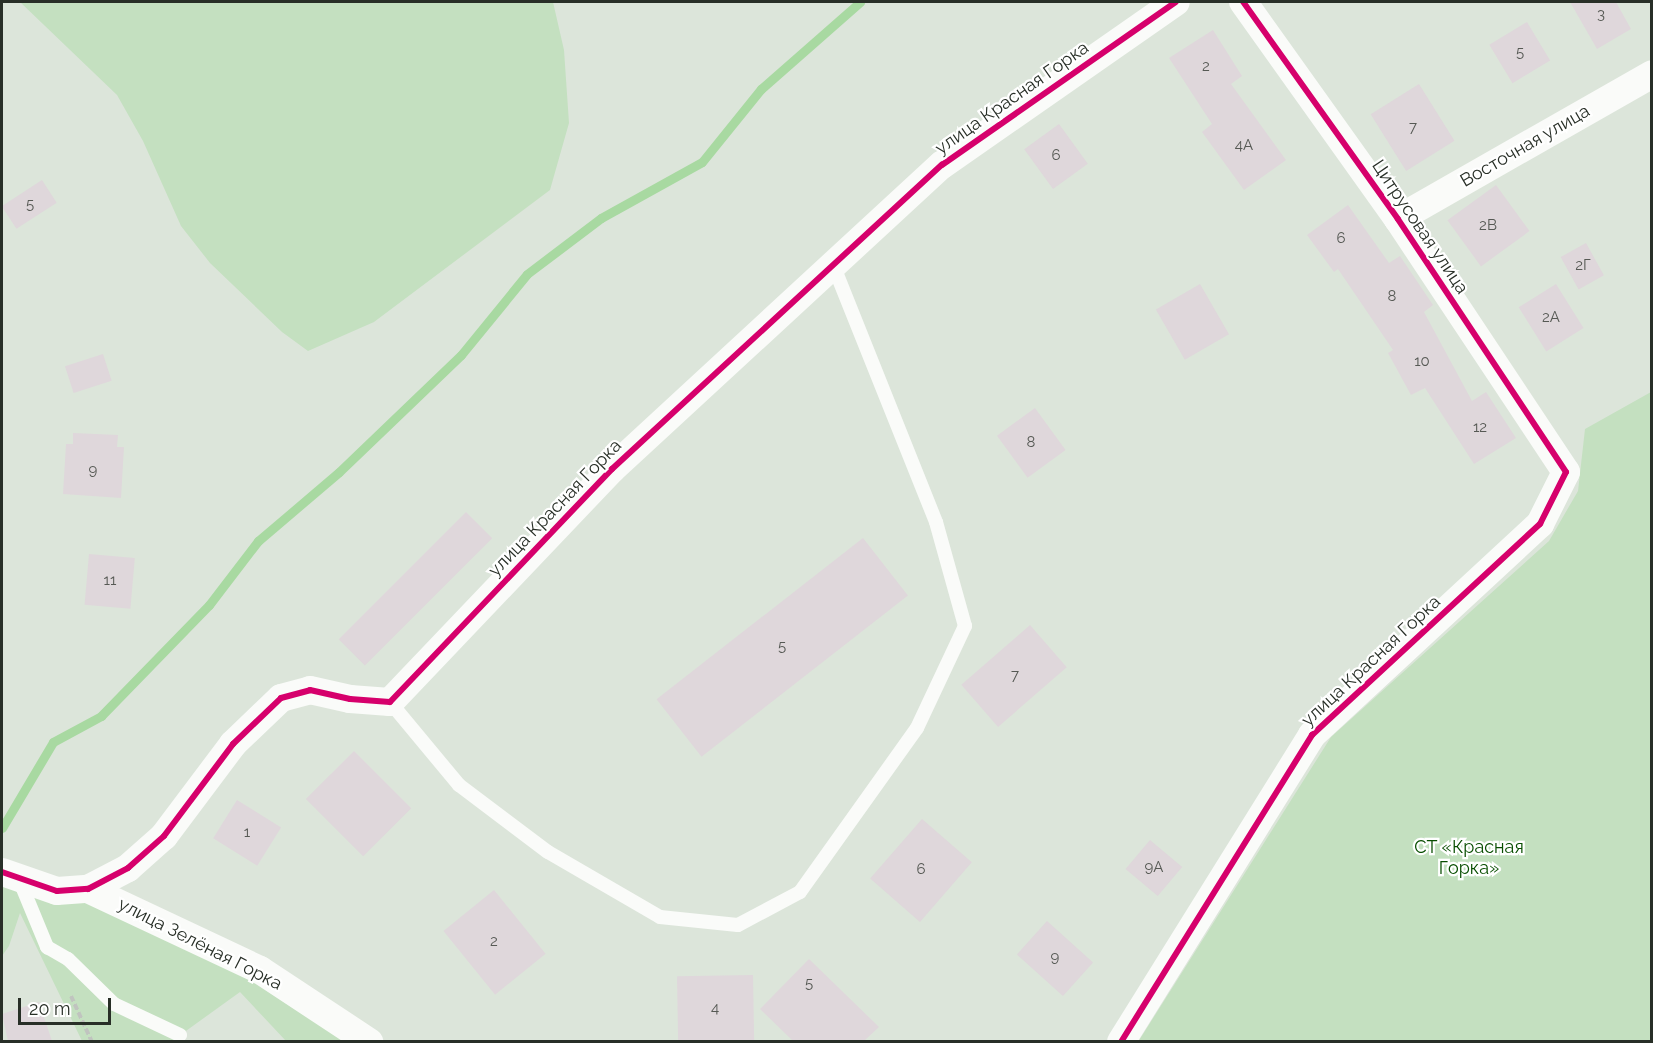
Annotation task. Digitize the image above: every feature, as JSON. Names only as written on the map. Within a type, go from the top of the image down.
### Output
[{"type":"street","name":"улица Красная Горка","points":[[390,702],[612,469],[942,165],[1176,2]]},
{"type":"street","name":"Цитрусовая улица","points":[[1243,2],[1398,219],[1566,472]]},
{"type":"street","name":"Восточная улица","points":[[1398,219],[1652,74]]},
{"type":"street","name":"улица Красная Горка","points":[[1121,1041],[1312,735],[1540,524],[1566,472]]},
{"type":"street","points":[[10,875],[57,891],[88,889],[128,868],[164,836],[233,744],[281,698],[310,690],[350,699],[390,702]]},
{"type":"street","name":"улица Зелёная Горка","points":[[88,889],[260,970],[369,1041]]},
{"type":"lane","points":[[390,702],[459,785],[548,852],[660,917],[738,925],[800,892],[917,728],[965,626],[936,522],[833,265]]},
{"type":"lane","points":[[10,875],[47,947],[68,959],[114,1004],[180,1035]]},
{"type":"green space","points":[[20,2],[553,2],[564,50],[569,123],[550,190],[374,322],[308,351],[282,332],[210,263],[181,226],[143,141],[117,95]]},
{"type":"green space","name":"СТ «Красная Горка»","points":[[1651,392],[1651,1041],[1138,1042],[1331,737],[1549,541],[1578,491],[1585,429]]},
{"type":"green space","points":[[2,885],[89,900],[245,977],[344,1041],[286,1041],[240,992],[172,1041],[82,1041],[20,913],[9,946],[2,956]]},
{"type":"building","points":[[1570,2],[1616,2],[1631,29],[1597,49]]},
{"type":"building","points":[[1527,22],[1550,61],[1512,83],[1489,45]]},
{"type":"building","points":[[1213,30],[1242,76],[1231,84],[1286,160],[1244,190],[1202,132],[1212,124],[1169,58]]},
{"type":"building","points":[[1419,84],[1455,141],[1406,171],[1371,114]]},
{"type":"building","points":[[1059,124],[1088,164],[1053,189],[1024,149]]},
{"type":"building","points":[[42,180],[57,203],[16,229],[2,206]]},
{"type":"building","points":[[1496,185],[1530,231],[1481,266],[1447,220]]},
{"type":"building","points":[[1348,205],[1389,263],[1400,256],[1433,305],[1424,312],[1472,401],[1486,392],[1516,438],[1474,464],[1425,388],[1411,395],[1388,353],[1393,350],[1338,269],[1334,272],[1307,235]]},
{"type":"building","points":[[1586,243],[1604,275],[1579,289],[1561,257]]},
{"type":"building","points":[[1200,284],[1229,334],[1185,360],[1156,310]]},
{"type":"building","points":[[1556,284],[1584,328],[1546,351],[1519,307]]},
{"type":"building","points":[[103,354],[112,381],[74,393],[65,366]]},
{"type":"building","points":[[1035,408],[1066,450],[1028,478],[997,436]]},
{"type":"building","points":[[73,433],[118,435],[117,447],[124,447],[121,498],[63,494],[66,444],[73,444]]},
{"type":"building","points":[[466,512],[492,538],[365,665],[339,639]]},
{"type":"building","points":[[863,538],[908,596],[701,757],[657,699]]},
{"type":"building","points":[[89,554],[135,558],[130,609],[85,605]]},
{"type":"building","points":[[1030,625],[1067,667],[998,727],[961,685]]},
{"type":"building","points":[[354,751],[411,808],[363,856],[306,799]]},
{"type":"building","points":[[237,800],[281,828],[257,866],[213,838]]},
{"type":"building","points":[[922,819],[972,862],[920,922],[870,879]]},
{"type":"building","points":[[1150,840],[1182,867],[1158,896],[1126,869]]},
{"type":"building","points":[[494,890],[546,954],[495,995],[443,931]]},
{"type":"building","points":[[1047,921],[1093,962],[1063,996],[1017,954]]},
{"type":"building","points":[[809,959],[879,1027],[864,1041],[793,1041],[760,1009]]},
{"type":"building","points":[[753,975],[754,1041],[678,1042],[677,976]]},
{"type":"building","points":[[39,1002],[52,1041],[8,1041],[2,1014]]},
{"type":"waterway","points":[[2,828],[53,742],[101,716],[209,605],[258,541],[339,472],[461,355],[527,274],[601,218],[702,162],[761,89],[860,2]]},
{"type":"cycle path","points":[[2,872],[57,891],[88,889],[128,868],[164,836],[233,744],[281,698],[310,690],[350,699],[390,702],[612,469],[942,165],[1176,2]]},
{"type":"cycle path","points":[[1121,1042],[1312,735],[1540,524],[1566,472],[1398,219],[1243,2]]}]
